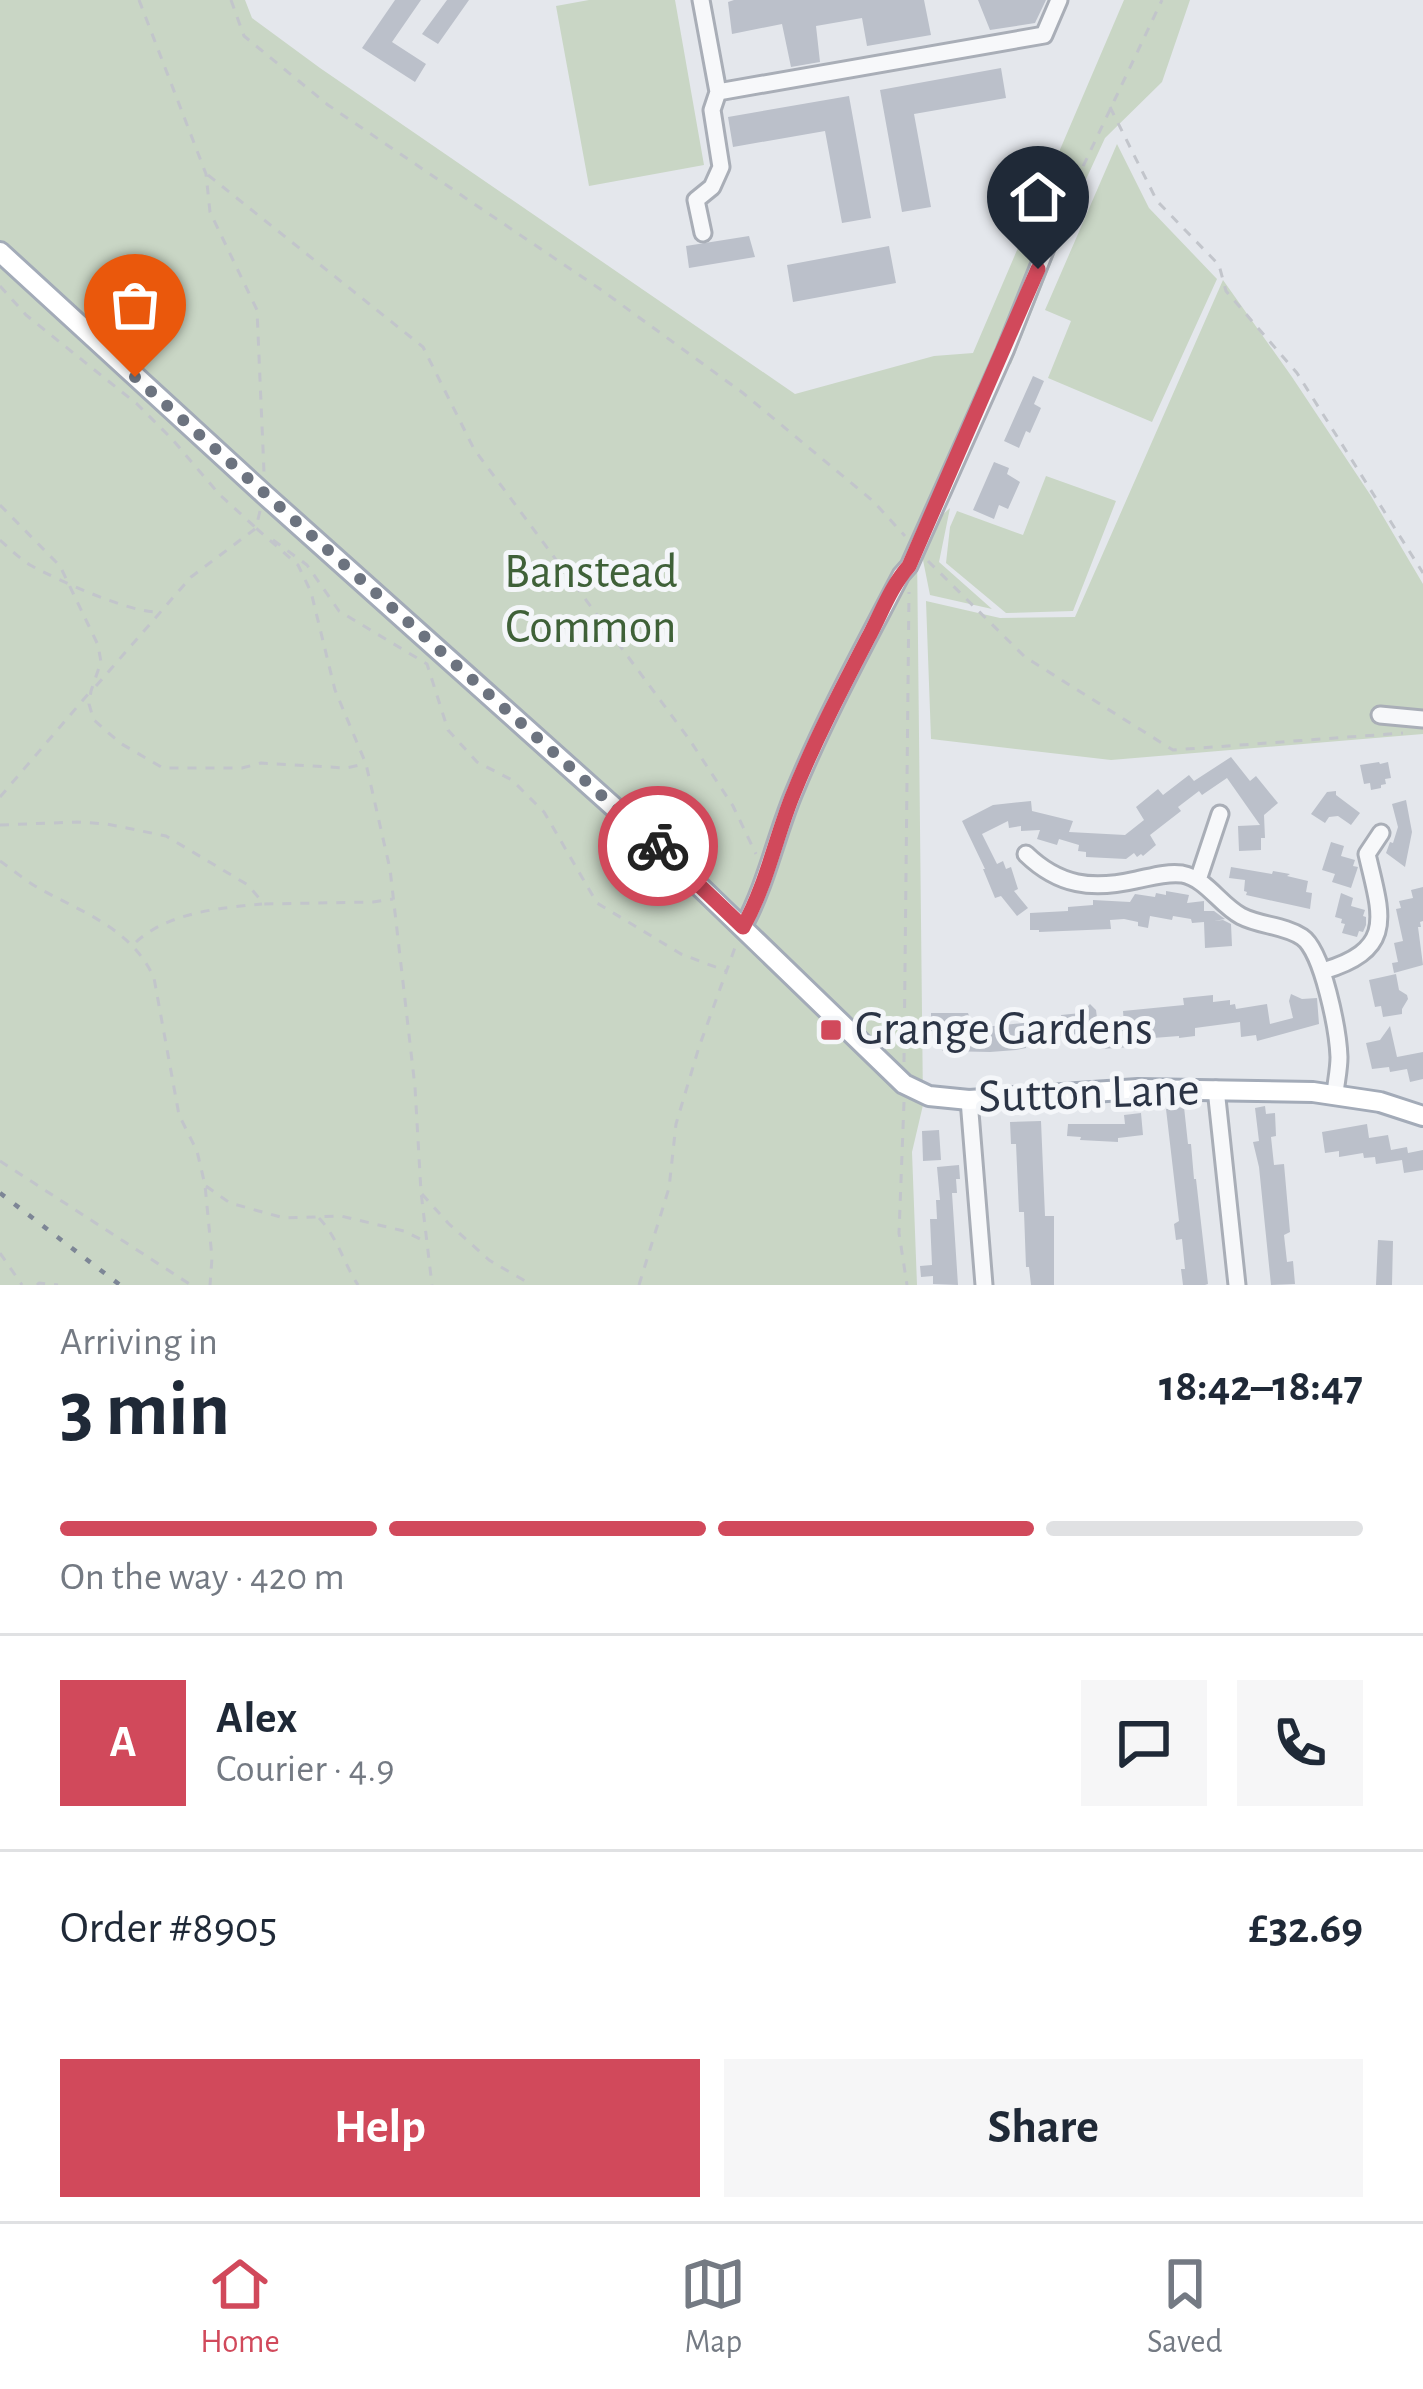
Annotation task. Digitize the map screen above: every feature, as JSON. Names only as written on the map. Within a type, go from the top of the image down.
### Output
[{"type":"main road","name":"Sutton Lane","points":[[0,253],[595,790],[904,1084],[940,1099],[969,1100],[1138,1089],[1280,1090],[1335,1094],[1423,1115]]},
{"type":"street","points":[[701,0],[718,92],[712,110],[721,167],[712,187],[696,200],[703,233]]},
{"type":"street","points":[[718,92],[1044,35],[1059,0]]},
{"type":"street","points":[[743,927],[766,876],[791,798],[829,714],[917,549],[1054,228]]},
{"type":"street","points":[[1380,716],[1423,719]]},
{"type":"street","points":[[1198,880],[1220,814]]},
{"type":"street","points":[[1323,971],[1348,963],[1375,937],[1381,914],[1367,854],[1382,833]]},
{"type":"street","points":[[1026,854],[1046,873],[1064,880],[1115,885],[1166,874],[1198,880],[1245,918],[1300,935],[1323,971],[1339,1054],[1335,1094]]},
{"type":"street","points":[[1216,1090],[1237,1285]]},
{"type":"street","points":[[969,1100],[984,1285]]},
{"type":"path","points":[[0,797],[191,578],[256,528],[265,496],[257,310],[210,212],[206,174],[139,0]]},
{"type":"path","points":[[231,0],[244,36],[328,105],[601,289],[743,393],[873,501],[1025,657],[1173,750],[1400,733]]},
{"type":"path","points":[[1054,228],[1162,0]]},
{"type":"path","points":[[1110,107],[1157,201],[1219,265],[1226,291],[1297,374],[1423,573]]},
{"type":"path","points":[[206,174],[423,347],[474,449],[689,739],[733,806],[766,876]]},
{"type":"path","points":[[0,286],[26,315],[137,404],[219,494],[298,565],[311,592],[335,690],[366,764],[390,869],[432,1285]]},
{"type":"path","points":[[0,505],[60,566],[98,645],[101,662],[89,704],[94,720],[120,743],[164,768],[242,768],[261,763],[346,768],[366,764]]},
{"type":"path","points":[[256,528],[308,565],[339,610],[427,664],[448,730],[477,762],[512,780],[544,812],[597,903],[681,953],[726,971]]},
{"type":"path","points":[[0,539],[28,564],[68,583],[139,610],[159,612]]},
{"type":"path","points":[[907,1285],[899,1233],[909,566]]},
{"type":"path","points":[[0,825],[92,823],[166,836],[248,885],[264,904]]},
{"type":"path","points":[[0,861],[37,887],[90,913],[133,944],[146,960],[154,978],[178,1114],[197,1151],[205,1185],[210,1285]]},
{"type":"path","points":[[133,944],[147,932],[206,910],[393,898]]},
{"type":"path","points":[[639,1285],[669,1188],[676,1124],[743,927]]},
{"type":"path","points":[[0,1161],[191,1285]]},
{"type":"path","points":[[205,1185],[230,1203],[284,1218],[341,1216],[404,1231],[426,1242]]},
{"type":"path","points":[[421,1192],[489,1260],[532,1285]]},
{"type":"path","points":[[318,1216],[333,1233],[358,1285]]},
{"type":"path","points":[[0,1253],[22,1285]]},
{"type":"path","points":[[37,1285],[58,1285]]},
{"type":"green space","name":"Banstead Common","points":[[0,0],[245,0],[252,18],[320,68],[795,394],[934,356],[973,353],[1124,0],[1190,0],[1162,82],[1105,138],[1011,364],[996,370],[917,549],[923,1105],[912,1152],[917,1285],[0,1285]]},
{"type":"green space","points":[[589,0],[675,0],[704,165],[589,186],[556,6]]},
{"type":"green space","points":[[1117,144],[1149,208],[1217,279],[1152,422],[1048,378],[1071,321],[1045,310]]},
{"type":"green space","points":[[1223,280],[1371,496],[1423,584],[1423,734],[1111,760],[931,739],[926,601],[1000,618],[1075,617]]},
{"type":"green space","points":[[1046,476],[1116,501],[1073,611],[1006,613],[946,563],[950,527],[957,511],[1023,535]]},
{"type":"green space","points":[[950,508],[939,562],[992,609],[930,595],[922,555],[941,516]]},
{"type":"building","points":[[395,0],[421,0],[392,42],[426,64],[415,82],[362,48]]},
{"type":"building","points":[[447,0],[469,0],[438,44],[422,34]]},
{"type":"building","points":[[924,0],[931,35],[867,46],[862,18],[816,26],[820,62],[791,67],[782,24],[732,34],[728,2]]},
{"type":"building","points":[[978,0],[1046,0],[1035,23],[990,30]]},
{"type":"building","points":[[1001,68],[1006,98],[914,114],[931,207],[902,212],[880,90]]},
{"type":"building","points":[[849,96],[871,218],[842,223],[825,131],[733,147],[728,117]]},
{"type":"building","points":[[749,236],[755,257],[689,268],[686,246]]},
{"type":"building","points":[[889,246],[896,283],[793,302],[787,265]]},
{"type":"building","points":[[1033,376],[1044,381],[1034,404],[1041,408],[1019,448],[1004,441]]},
{"type":"building","points":[[994,462],[1009,468],[1007,474],[1020,482],[1008,509],[999,505],[994,519],[973,510]]},
{"type":"building","points":[[1231,757],[1250,781],[1256,776],[1278,803],[1264,815],[1261,850],[1239,851],[1238,826],[1260,825],[1227,778],[1178,807],[1181,811],[1150,835],[1156,845],[1143,856],[1086,857],[1086,852],[1078,851],[1079,845],[1037,839],[1040,830],[1009,828],[1008,821],[982,834],[997,864],[1003,861],[1006,869],[1011,867],[1018,889],[1014,891],[1028,908],[1017,916],[1001,896],[995,898],[962,821],[993,805],[1031,801],[1032,811],[1073,821],[1069,832],[1125,835],[1144,820],[1136,807],[1158,789],[1163,795],[1189,775],[1194,781]]},
{"type":"building","points":[[1388,762],[1391,778],[1371,790],[1370,783],[1364,784],[1360,765]]},
{"type":"building","points":[[1336,791],[1360,813],[1351,825],[1338,816],[1325,823],[1311,814],[1327,792]]},
{"type":"building","points":[[1406,800],[1412,832],[1405,867],[1386,853],[1398,827],[1392,804]]},
{"type":"building","points":[[1331,842],[1344,846],[1341,856],[1355,860],[1353,866],[1358,867],[1351,888],[1332,882],[1335,874],[1322,870]]},
{"type":"building","points":[[1231,867],[1290,874],[1287,876],[1308,881],[1310,909],[1246,895],[1245,880],[1229,878]]},
{"type":"building","points":[[1423,887],[1423,921],[1418,927],[1423,965],[1394,973],[1392,963],[1398,962],[1394,943],[1403,941],[1396,909],[1401,908],[1399,901],[1413,898],[1411,890]]},
{"type":"building","points":[[1166,891],[1189,895],[1187,903],[1204,901],[1204,911],[1225,919],[1214,921],[1231,924],[1232,946],[1205,948],[1204,922],[1173,916],[1172,920],[1150,916],[1148,928],[1124,919],[1110,920],[1111,929],[1030,930],[1030,913],[1068,911],[1068,907],[1093,905],[1093,900],[1130,902],[1135,894],[1155,897]]},
{"type":"building","points":[[1341,893],[1353,898],[1351,906],[1365,910],[1366,925],[1357,937],[1342,933],[1345,924],[1335,917]]},
{"type":"building","points":[[1396,974],[1399,990],[1408,999],[1402,1014],[1383,1017],[1381,1006],[1375,1007],[1369,980]]},
{"type":"building","points":[[1291,994],[1317,998],[1319,1024],[1257,1041],[1256,1035],[1241,1037],[1240,1022],[1195,1028],[1195,1036],[1179,1038],[1153,1038],[1151,1021],[1124,1024],[1123,1011],[1184,1005],[1183,998],[1213,995],[1213,1002],[1230,1000],[1236,1009],[1267,1004],[1270,1024],[1293,1018]]},
{"type":"building","points":[[1090,1004],[1097,1018],[1103,1017],[1103,1025],[1131,1023],[1132,1047],[1100,1049],[1099,1032],[1059,1036],[1060,1047],[1026,1045],[990,1052],[942,1051],[942,1039],[931,1039],[931,1013],[968,1013],[973,1026],[994,1026],[1062,1019],[1061,1015],[1081,1013]]},
{"type":"building","points":[[1390,1026],[1397,1057],[1423,1052],[1423,1079],[1410,1082],[1407,1069],[1372,1069],[1366,1043],[1380,1040]]},
{"type":"building","points":[[1265,1106],[1266,1114],[1275,1113],[1274,1165],[1284,1164],[1290,1232],[1284,1235],[1295,1284],[1271,1285],[1253,1142],[1259,1141],[1255,1108]]},
{"type":"building","points":[[1184,1107],[1205,1285],[1183,1285],[1182,1239],[1176,1240],[1174,1224],[1179,1221],[1166,1109]]},
{"type":"building","points":[[1141,1113],[1143,1135],[1118,1138],[1118,1142],[1067,1136],[1068,1124],[1125,1124],[1124,1115]]},
{"type":"building","points":[[1041,1121],[1045,1216],[1054,1216],[1054,1285],[1031,1285],[1024,1212],[1019,1212],[1016,1144],[1011,1144],[1010,1122]]},
{"type":"building","points":[[1367,1124],[1369,1138],[1388,1135],[1391,1150],[1423,1150],[1423,1170],[1404,1173],[1402,1160],[1376,1164],[1375,1157],[1364,1158],[1363,1153],[1339,1157],[1339,1151],[1325,1153],[1322,1132]]},
{"type":"building","points":[[939,1130],[941,1160],[923,1161],[922,1131]]},
{"type":"building","points":[[959,1165],[957,1193],[952,1193],[958,1285],[933,1284],[933,1276],[921,1277],[920,1266],[932,1265],[930,1219],[937,1219],[936,1200],[940,1200],[937,1167]]},
{"type":"building","points":[[1378,1240],[1393,1241],[1392,1285],[1376,1285]]},
{"type":"railway","points":[[0,1193],[120,1285]]},
{"type":"way so far","points":[[135,377],[658,846]]},
{"type":"place","name":"Grange Gardens","points":[[831,1030]]},
{"type":"route","points":[[658,846],[743,927],[756,903],[791,798],[829,714],[909,566],[1038,269]]}]
